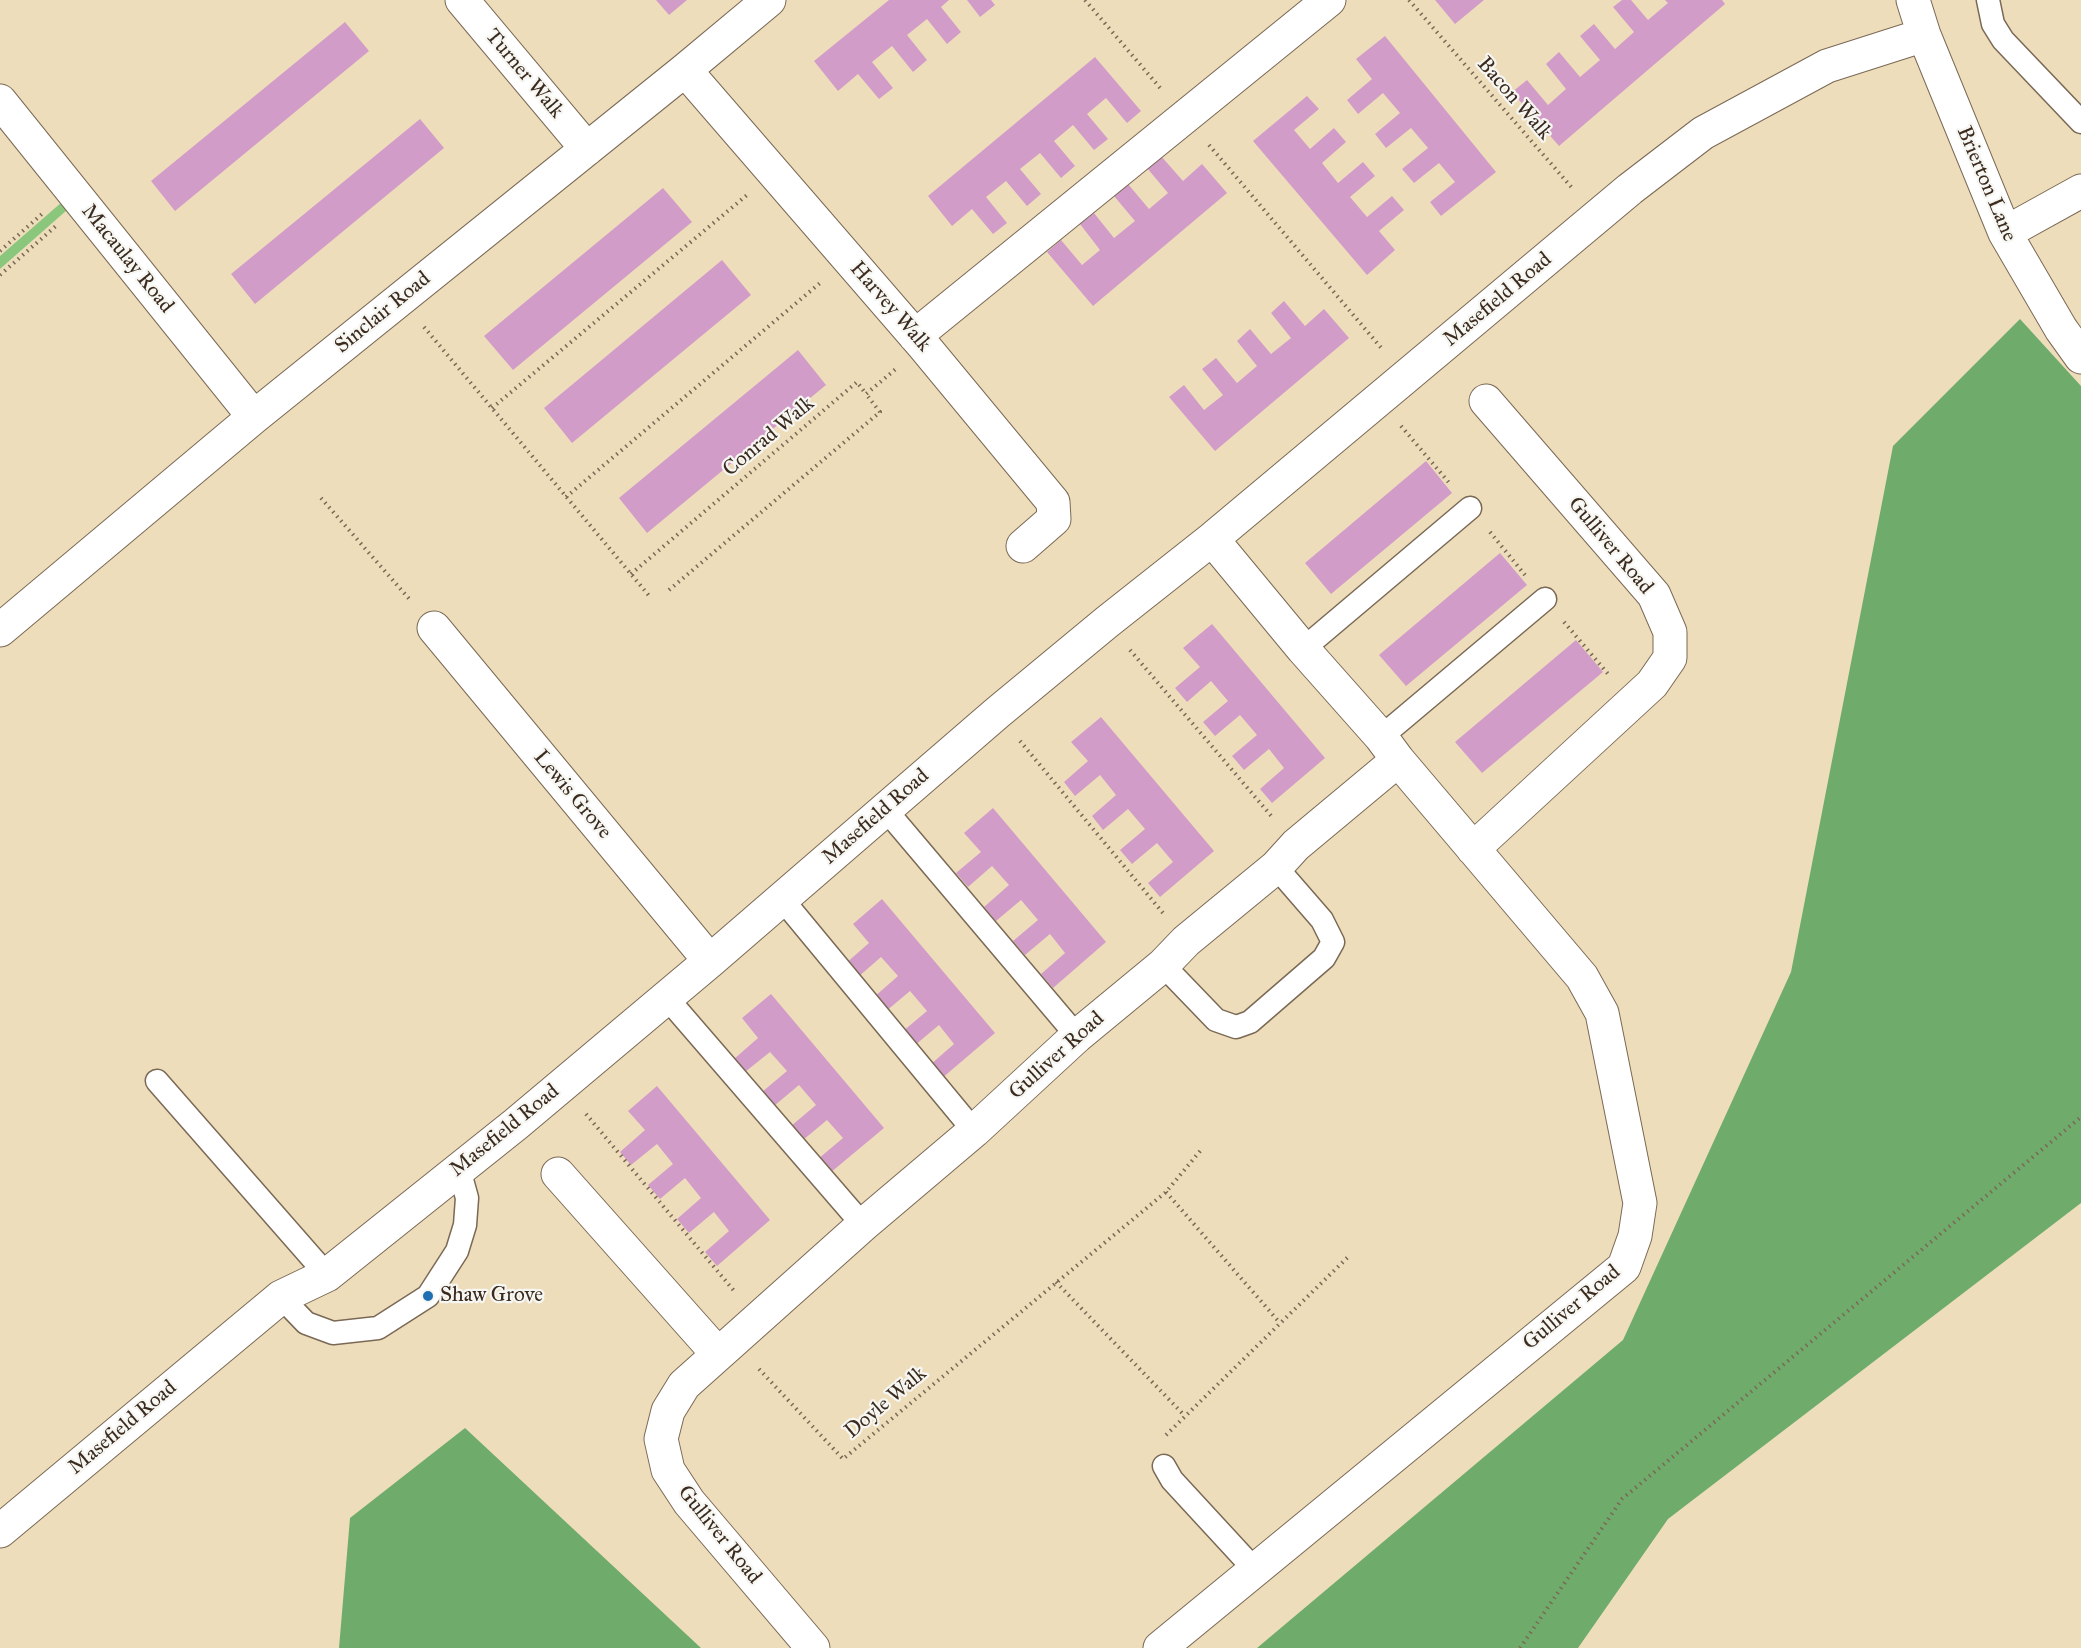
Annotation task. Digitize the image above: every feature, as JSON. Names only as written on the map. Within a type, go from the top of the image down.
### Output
[{"type":"street","name":"Turner Walk","points":[[462,0],[587,149]]},
{"type":"street","name":"Sinclair Road","points":[[0,630],[254,417],[769,0]]},
{"type":"street","points":[[919,341],[1184,116],[1329,0]]},
{"type":"street","name":"Brierton Lane","points":[[1913,0],[1924,35],[2005,233],[2061,329],[2081,357]]},
{"type":"street","name":"Masefield Road","points":[[0,1531],[281,1297],[327,1275],[516,1124],[710,961],[997,713],[1407,378],[1630,189],[1703,133],[1827,66],[1924,35]]},
{"type":"street","name":"Harvey Walk","points":[[685,70],[919,341],[1053,502],[1054,519],[1023,546]]},
{"type":"street","name":"Macaulay Road","points":[[0,101],[254,417]]},
{"type":"street","points":[[2005,233],[2081,191]]},
{"type":"street","name":"Gulliver Road","points":[[1473,849],[1652,684],[1670,658],[1670,632],[1654,595],[1485,401]]},
{"type":"street","name":"Gulliver Road","points":[[1160,1648],[1624,1267],[1635,1236],[1640,1203],[1602,1013],[1582,977],[1212,539]]},
{"type":"street","name":"Lewis Grove","points":[[434,628],[710,961]]},
{"type":"street","name":"Gulliver Road","points":[[813,1648],[689,1502],[668,1470],[661,1439],[668,1411],[684,1385],[717,1353],[863,1225],[974,1131],[1077,1036],[1163,965],[1186,941],[1286,856],[1390,749]]},
{"type":"street","points":[[558,1174],[717,1353]]},
{"type":"lane","points":[[1988,0],[1993,24],[2003,40],[2081,122]]},
{"type":"lane","points":[[1303,649],[1470,508]]},
{"type":"lane","points":[[1390,749],[1545,599]]},
{"type":"lane","points":[[885,809],[1077,1036]]},
{"type":"lane","points":[[1163,965],[1216,1020],[1236,1027],[1250,1022],[1324,958],[1333,942],[1286,856]]},
{"type":"lane","points":[[782,899],[974,1131]]},
{"type":"lane","points":[[666,997],[863,1225]]},
{"type":"lane","points":[[158,1081],[327,1275]]},
{"type":"lane","points":[[281,1297],[306,1323],[333,1332],[378,1328],[428,1296],[457,1251],[465,1225],[467,1198],[459,1169]]},
{"type":"lane","points":[[1164,1466],[1172,1480],[1255,1570]]},
{"type":"path","points":[[1084,0],[1407,378]]},
{"type":"path","name":"Bacon Walk","points":[[1409,0],[1597,217]]},
{"type":"path","points":[[492,408],[774,173]]},
{"type":"path","points":[[0,251],[76,196]]},
{"type":"path","points":[[0,275],[76,196]]},
{"type":"path","points":[[566,497],[848,259]]},
{"type":"path","points":[[401,299],[651,598]]},
{"type":"path","points":[[669,590],[880,412],[866,394],[919,341]]},
{"type":"path","name":"Conrad Walk","points":[[631,574],[857,382],[866,394]]},
{"type":"path","points":[[1379,401],[1632,703]]},
{"type":"path","points":[[321,498],[434,628]]},
{"type":"path","points":[[1107,622],[1286,856]]},
{"type":"path","points":[[997,713],[1186,941]]},
{"type":"path","points":[[581,1109],[735,1292],[727,1300]]},
{"type":"path","points":[[1520,1648],[1622,1499],[2081,1117]]},
{"type":"path","name":"Doyle Walk","points":[[756,1365],[843,1459],[1166,1192],[1201,1150]]},
{"type":"path","points":[[1166,1192],[1280,1323]]},
{"type":"path","points":[[1160,1440],[1348,1257]]},
{"type":"path","points":[[1056,1282],[1184,1415]]},
{"type":"green space","points":[[70,195],[75,203],[0,269],[0,256]]},
{"type":"green space","points":[[2020,319],[2081,386],[2081,1203],[1668,1519],[1578,1648],[1257,1648],[1623,1340],[1791,972],[1893,446]]},
{"type":"green space","points":[[465,1428],[701,1648],[339,1648],[350,1518]]},
{"type":"building","points":[[656,0],[687,0],[669,15]]},
{"type":"building","points":[[889,0],[949,0],[941,7],[961,32],[947,44],[927,19],[907,35],[927,60],[913,72],[892,46],[872,62],[893,88],[879,99],[858,74],[838,91],[814,61]]},
{"type":"building","points":[[967,0],[991,0],[995,5],[980,17]]},
{"type":"building","points":[[1435,0],[1484,0],[1455,24]]},
{"type":"building","points":[[1622,0],[1631,0],[1648,20],[1668,3],[1665,0],[1722,0],[1725,4],[1559,146],[1512,92],[1527,80],[1548,105],[1566,89],[1546,64],[1559,52],[1580,77],[1600,60],[1580,36],[1594,24],[1615,49],[1634,32],[1613,7]]},
{"type":"building","points":[[345,22],[369,51],[175,211],[151,181]]},
{"type":"building","points":[[1385,36],[1496,172],[1441,216],[1430,202],[1455,182],[1439,163],[1414,183],[1402,169],[1428,148],[1411,128],[1386,148],[1375,134],[1400,113],[1383,93],[1358,114],[1347,100],[1372,79],[1356,59]]},
{"type":"building","points":[[1095,57],[1141,111],[1127,123],[1106,98],[1087,114],[1108,139],[1094,150],[1073,125],[1054,141],[1075,166],[1061,178],[1040,153],[1020,169],[1041,194],[1027,206],[1006,181],[986,197],[1007,223],[993,234],[972,209],[952,226],[928,196]]},
{"type":"building","points":[[1307,96],[1319,109],[1294,130],[1310,149],[1334,128],[1346,142],[1322,163],[1338,183],[1363,162],[1375,176],[1350,197],[1367,217],[1392,196],[1404,210],[1379,231],[1395,250],[1367,275],[1253,141]]},
{"type":"building","points":[[420,119],[444,148],[255,304],[231,274]]},
{"type":"building","points":[[1161,156],[1183,181],[1202,164],[1227,193],[1093,306],[1047,252],[1061,240],[1082,265],[1100,250],[1080,224],[1094,213],[1114,238],[1135,221],[1114,196],[1128,184],[1149,209],[1168,193],[1147,168]]},
{"type":"building","points":[[663,188],[692,222],[513,370],[484,336]]},
{"type":"building","points":[[722,260],[751,295],[572,443],[544,408]]},
{"type":"building","points":[[1284,301],[1305,326],[1324,309],[1349,338],[1215,451],[1169,397],[1184,385],[1204,410],[1223,395],[1202,369],[1216,358],[1237,383],[1257,366],[1237,341],[1250,329],[1271,354],[1291,338],[1271,313]]},
{"type":"building","points":[[798,350],[826,385],[647,533],[619,498]]},
{"type":"building","points":[[1426,461],[1452,493],[1331,594],[1305,563]]},
{"type":"building","points":[[1500,553],[1527,585],[1406,686],[1379,655]]},
{"type":"building","points":[[1212,624],[1325,758],[1272,803],[1260,789],[1284,768],[1269,749],[1244,770],[1232,756],[1257,735],[1240,715],[1215,736],[1203,722],[1228,701],[1211,681],[1187,702],[1175,688],[1200,667],[1183,648]]},
{"type":"building","points":[[1576,640],[1603,672],[1482,773],[1455,742]]},
{"type":"building","points":[[1101,717],[1214,851],[1160,897],[1148,883],[1173,862],[1157,843],[1132,864],[1120,850],[1145,829],[1128,809],[1103,830],[1092,816],[1116,795],[1100,775],[1075,796],[1064,782],[1088,761],[1071,742]]},
{"type":"building","points":[[993,808],[1106,942],[1053,988],[1041,974],[1065,953],[1050,934],[1025,955],[1013,941],[1038,920],[1021,900],[996,921],[984,907],[1009,885],[992,866],[968,887],[956,873],[981,852],[964,833]]},
{"type":"building","points":[[882,899],[995,1033],[941,1079],[930,1065],[954,1044],[939,1025],[914,1046],[902,1032],[927,1011],[910,991],[885,1012],[873,998],[898,976],[881,957],[857,978],[845,964],[869,943],[853,924]]},
{"type":"building","points":[[771,994],[884,1128],[830,1173],[818,1159],[843,1138],[827,1120],[803,1140],[791,1126],[816,1105],[799,1085],[774,1106],[762,1092],[787,1071],[770,1052],[745,1072],[734,1059],[758,1038],[742,1018]]},
{"type":"building","points":[[657,1086],[770,1220],[717,1266],[705,1252],[729,1231],[714,1212],[689,1233],[677,1219],[701,1198],[685,1178],[660,1199],[648,1185],[673,1164],[657,1144],[631,1165],[620,1152],[645,1130],[628,1111]]},
{"type":"place","name":"Shaw Grove","points":[[428,1296]]}]
